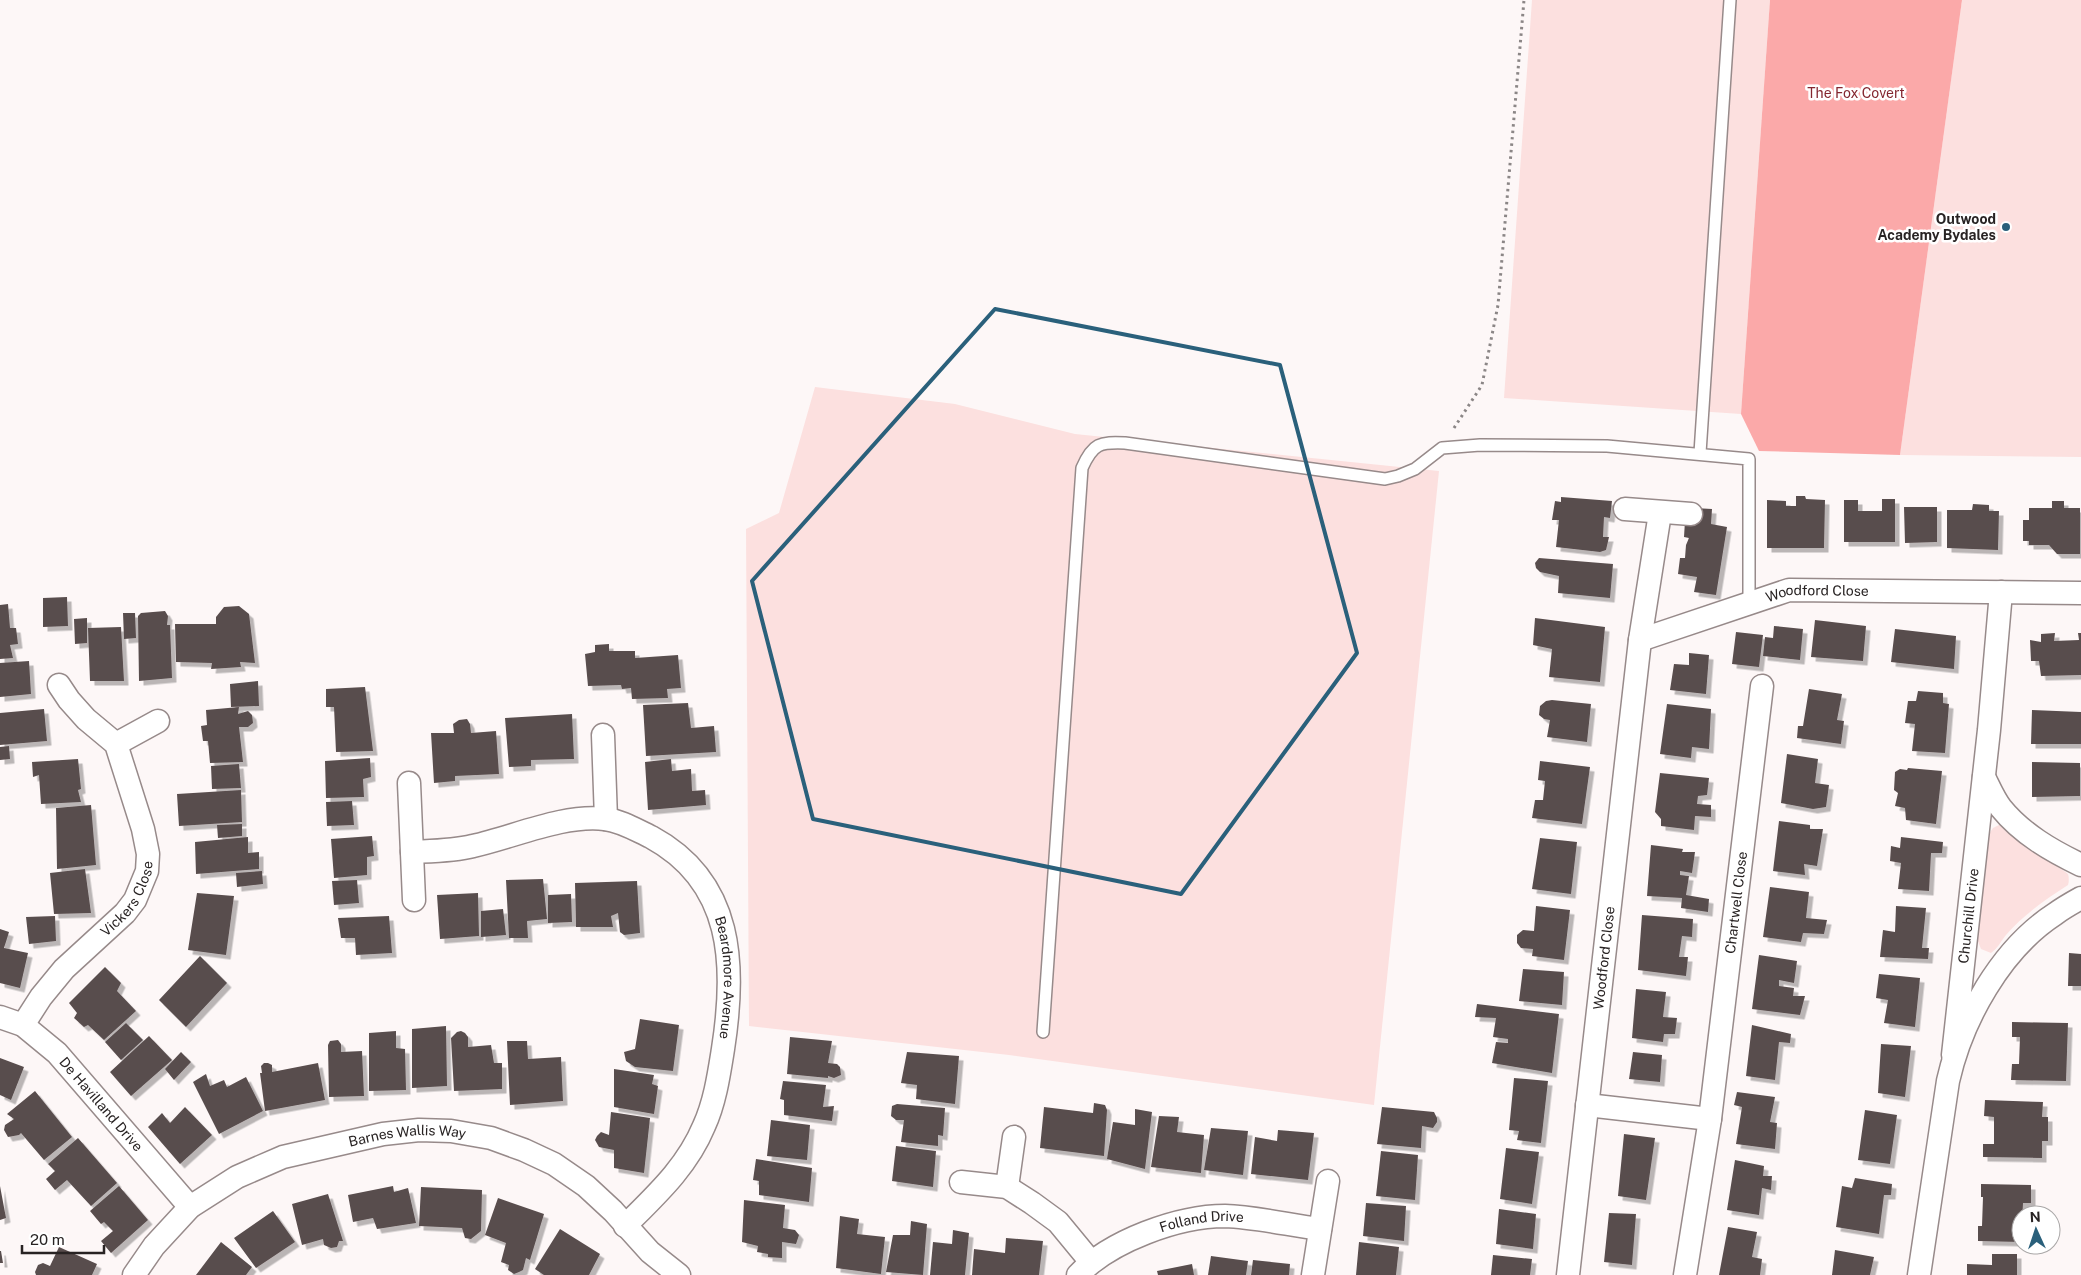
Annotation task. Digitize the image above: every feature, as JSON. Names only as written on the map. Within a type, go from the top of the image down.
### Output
[{"type":"street","points":[[1625,509],[1691,514]]},
{"type":"street","name":"Woodford Close","points":[[1568,1275],[1640,640],[1660,513]]},
{"type":"street","name":"Woodford Close","points":[[1640,640],[1789,590],[2081,593]]},
{"type":"street","name":"Churchill Drive","points":[[1919,1275],[1948,1081],[1954,1055],[1984,777],[2001,592]]},
{"type":"street","points":[[59,685],[86,719],[116,744],[158,721]]},
{"type":"street","name":"Chartwell Close","points":[[1684,1275],[1710,1119],[1762,686]]},
{"type":"street","points":[[603,735],[606,819]]},
{"type":"street","name":"Vickers Close","points":[[24,1025],[41,997],[64,969],[125,913],[142,887],[147,871],[143,828],[116,744]]},
{"type":"street","points":[[1984,777],[2001,808],[2019,825],[2048,848],[2081,865]]},
{"type":"street","points":[[409,783],[414,900]]},
{"type":"street","name":"Beardmore Avenue","points":[[412,852],[472,846],[584,818],[606,819],[629,826],[667,846],[691,868],[712,897],[722,921],[728,949],[730,983],[728,1016],[718,1080],[705,1126],[688,1156],[671,1180],[625,1226]]},
{"type":"street","name":"Churchill Drive","points":[[1954,1055],[1973,1010],[1995,974],[2019,944],[2053,914],[2081,898]]},
{"type":"street","name":"De Havilland Drive","points":[[0,1017],[24,1025],[57,1054],[190,1207]]},
{"type":"street","points":[[1587,1105],[1710,1119]]},
{"type":"street","name":"Barnes Wallis Way","points":[[134,1275],[154,1246],[190,1207],[237,1177],[283,1157],[383,1134],[419,1130],[451,1131],[491,1138],[554,1164],[586,1186],[613,1211],[650,1252],[679,1275]]},
{"type":"street","points":[[1007,1188],[1014,1137]]},
{"type":"street","points":[[1313,1275],[1328,1181]]},
{"type":"street","name":"Folland Drive","points":[[961,1182],[1007,1188],[1032,1203],[1058,1222],[1085,1268],[1142,1234],[1195,1219],[1225,1216],[1320,1229]]},
{"type":"lane","points":[[1700,453],[1730,0]]},
{"type":"lane","points":[[1043,1032],[1082,468],[1090,452],[1104,442],[1125,443],[1384,479],[1415,469],[1442,448],[1480,445],[1607,446],[1700,453],[1749,459],[1749,603]]},
{"type":"path","points":[[1442,448],[1482,385],[1498,305],[1524,0]]},
{"type":"highlighted area","points":[[995,309],[1280,365],[1357,653],[1181,894],[813,819],[752,581]]},
{"type":"shaded area","points":[[1532,0],[1770,0],[1741,414],[1504,398]]},
{"type":"shaded area","name":"Outwood Academy Bydales","points":[[1962,0],[2081,0],[2081,457],[1900,455]]},
{"type":"shaded area","points":[[815,387],[955,404],[1075,434],[1439,471],[1374,1105],[1009,1055],[749,1026],[746,529],[779,513]]},
{"type":"shaded area","points":[[1999,825],[2011,831],[2029,849],[2066,872],[2069,881],[2068,885],[2027,914],[1991,953],[1981,949],[1977,939],[1989,834],[1993,828]]},
{"type":"green space","name":"The Fox Covert","points":[[1770,0],[1962,0],[1900,455],[1759,451],[1741,414]]},
{"type":"building","points":[[1796,496],[1805,496],[1806,499],[1825,500],[1824,548],[1767,548],[1767,500],[1786,501],[1786,506],[1796,506]]},
{"type":"building","points":[[1561,497],[1612,501],[1610,518],[1604,517],[1603,537],[1609,537],[1606,550],[1600,552],[1556,547],[1559,520],[1552,520],[1555,501],[1561,502]]},
{"type":"building","points":[[1882,499],[1895,499],[1895,542],[1844,542],[1844,500],[1858,500],[1858,511],[1882,511]]},
{"type":"building","points":[[2052,501],[2064,501],[2064,508],[2080,508],[2080,554],[2057,554],[2049,545],[2029,545],[2029,541],[2023,541],[2023,520],[2029,520],[2029,508],[2052,508]]},
{"type":"building","points":[[1973,504],[1989,505],[1989,511],[1999,511],[1998,550],[1947,548],[1947,510],[1972,510]]},
{"type":"building","points":[[1904,507],[1937,507],[1937,542],[1905,543]]},
{"type":"building","points":[[1694,508],[1712,509],[1711,524],[1727,527],[1716,595],[1694,592],[1697,577],[1678,574],[1680,558],[1685,558],[1686,545],[1689,538],[1684,537],[1685,521]]},
{"type":"building","points":[[1539,558],[1613,564],[1610,598],[1558,593],[1559,576],[1540,572],[1536,568],[1535,563]]},
{"type":"building","points":[[67,597],[68,626],[43,627],[43,598]]},
{"type":"building","points":[[8,604],[10,628],[16,628],[18,644],[10,645],[13,658],[0,659],[0,605]]},
{"type":"building","points":[[239,606],[249,614],[255,663],[240,662],[241,667],[211,669],[212,663],[176,662],[175,624],[216,624],[216,617],[224,607]]},
{"type":"building","points":[[165,611],[168,616],[167,625],[170,625],[172,678],[139,681],[138,616],[141,613]]},
{"type":"building","points":[[123,613],[135,613],[136,638],[124,639]]},
{"type":"building","points":[[87,618],[87,643],[75,644],[74,619]]},
{"type":"building","points":[[1535,618],[1605,627],[1600,682],[1549,677],[1552,649],[1533,645]]},
{"type":"building","points":[[1815,620],[1866,626],[1863,661],[1811,657]]},
{"type":"building","points":[[1774,626],[1803,629],[1800,660],[1763,656],[1765,637],[1773,638]]},
{"type":"building","points":[[121,627],[124,681],[90,681],[88,628]]},
{"type":"building","points":[[1895,629],[1956,636],[1954,669],[1891,662]]},
{"type":"building","points":[[1736,632],[1763,635],[1759,667],[1732,664]]},
{"type":"building","points":[[2055,633],[2054,641],[2079,640],[2078,633],[2081,633],[2081,675],[2041,676],[2039,661],[2031,661],[2030,640],[2041,642],[2041,634]]},
{"type":"building","points":[[609,644],[609,651],[635,651],[635,658],[678,655],[681,688],[667,689],[668,698],[632,699],[631,688],[622,689],[621,685],[588,686],[585,654],[595,652],[595,645]]},
{"type":"building","points":[[1689,653],[1709,655],[1706,694],[1670,690],[1674,664],[1689,665]]},
{"type":"building","points":[[29,661],[31,694],[0,697],[0,663]]},
{"type":"building","points":[[258,681],[259,706],[231,707],[230,684]]},
{"type":"building","points":[[365,687],[373,751],[336,752],[334,707],[326,707],[326,689]]},
{"type":"building","points":[[1809,689],[1842,694],[1837,720],[1844,721],[1841,744],[1797,738],[1798,726],[1803,726]]},
{"type":"building","points":[[1918,691],[1943,693],[1943,703],[1949,704],[1945,753],[1912,751],[1915,724],[1905,723],[1908,701],[1916,701]]},
{"type":"building","points":[[1546,701],[1591,704],[1587,742],[1547,737],[1550,720],[1544,719],[1539,715],[1540,706]]},
{"type":"building","points":[[688,703],[691,728],[714,726],[716,752],[646,756],[643,705]]},
{"type":"building","points":[[1667,704],[1711,709],[1709,749],[1692,747],[1691,758],[1660,754]]},
{"type":"building","points":[[239,707],[238,714],[248,711],[252,715],[253,723],[248,727],[239,727],[243,762],[210,763],[208,741],[203,741],[201,726],[207,725],[206,710]]},
{"type":"building","points":[[44,709],[47,741],[0,745],[0,713]]},
{"type":"building","points":[[2032,710],[2081,712],[2081,744],[2031,744]]},
{"type":"building","points":[[572,714],[574,759],[531,760],[531,766],[509,767],[505,718]]},
{"type":"building","points":[[467,719],[470,724],[471,733],[496,731],[499,774],[455,776],[455,781],[434,783],[431,733],[454,733],[453,724],[459,720]]},
{"type":"building","points":[[9,746],[10,759],[0,760],[0,747]]},
{"type":"building","points":[[1787,754],[1818,759],[1815,783],[1829,785],[1826,807],[1813,809],[1781,803]]},
{"type":"building","points":[[370,758],[371,777],[363,779],[364,797],[326,798],[325,761]]},
{"type":"building","points":[[78,759],[81,789],[78,790],[81,802],[41,804],[39,775],[33,777],[32,762]]},
{"type":"building","points":[[671,759],[672,771],[691,769],[692,791],[705,790],[706,805],[648,810],[645,762]]},
{"type":"building","points":[[1540,761],[1590,767],[1582,824],[1532,818],[1535,800],[1543,800],[1545,781],[1538,780]]},
{"type":"building","points":[[2032,762],[2080,763],[2080,796],[2032,797]]},
{"type":"building","points":[[239,764],[241,788],[212,789],[211,766]]},
{"type":"building","points":[[1908,768],[1942,771],[1936,824],[1906,820],[1905,808],[1895,806],[1898,793],[1894,790],[1895,772],[1900,769],[1907,770]]},
{"type":"building","points":[[1660,773],[1709,778],[1707,795],[1698,796],[1697,804],[1711,805],[1711,817],[1695,816],[1694,830],[1661,826],[1661,819],[1655,812]]},
{"type":"building","points":[[241,790],[242,822],[179,826],[177,794]]},
{"type":"building","points":[[352,801],[354,825],[327,826],[326,802]]},
{"type":"building","points":[[91,805],[96,865],[57,869],[56,808]]},
{"type":"building","points":[[1779,821],[1810,825],[1810,829],[1823,829],[1817,866],[1804,864],[1805,875],[1773,871]]},
{"type":"building","points":[[242,824],[242,836],[218,838],[217,825]]},
{"type":"building","points":[[372,836],[374,856],[367,857],[367,875],[334,878],[331,839]]},
{"type":"building","points":[[248,837],[248,853],[259,852],[259,869],[196,874],[195,842]]},
{"type":"building","points":[[1901,837],[1943,842],[1942,853],[1931,853],[1929,891],[1898,889],[1901,863],[1890,861],[1891,846],[1900,848]]},
{"type":"building","points":[[1540,838],[1577,842],[1571,894],[1532,889]]},
{"type":"building","points":[[1651,845],[1683,849],[1682,852],[1695,852],[1692,873],[1680,871],[1680,875],[1689,876],[1686,895],[1709,899],[1708,912],[1681,908],[1682,898],[1647,896]]},
{"type":"building","points":[[85,869],[91,913],[54,914],[50,873]]},
{"type":"building","points":[[262,871],[263,884],[237,887],[236,873]]},
{"type":"building","points":[[543,879],[547,919],[527,921],[528,938],[509,938],[506,880]]},
{"type":"building","points":[[357,880],[359,903],[334,905],[332,881]]},
{"type":"building","points":[[637,881],[640,933],[624,935],[620,932],[618,913],[611,916],[613,927],[576,927],[575,883]]},
{"type":"building","points":[[1770,887],[1809,892],[1806,918],[1827,920],[1824,934],[1803,933],[1801,942],[1763,937]]},
{"type":"building","points":[[197,893],[234,896],[226,955],[188,950]]},
{"type":"building","points":[[478,893],[479,936],[440,939],[437,895]]},
{"type":"building","points":[[571,894],[572,922],[548,923],[548,895]]},
{"type":"building","points":[[1536,906],[1570,910],[1564,960],[1532,956],[1533,949],[1521,948],[1517,943],[1517,935],[1523,930],[1534,931]]},
{"type":"building","points":[[1896,906],[1926,908],[1922,948],[1929,948],[1928,959],[1880,957],[1883,930],[1895,932]]},
{"type":"building","points":[[503,909],[506,935],[481,937],[481,911]]},
{"type":"building","points":[[1642,915],[1693,919],[1692,937],[1682,936],[1679,957],[1688,957],[1686,976],[1638,970]]},
{"type":"building","points":[[55,916],[56,941],[29,944],[26,917]]},
{"type":"building","points":[[389,916],[392,953],[356,955],[355,938],[341,938],[338,918]]},
{"type":"building","points":[[0,929],[9,932],[4,948],[28,953],[20,988],[0,983]]},
{"type":"building","points":[[2069,953],[2081,954],[2081,986],[2068,986]]},
{"type":"building","points":[[1759,955],[1797,961],[1794,983],[1779,980],[1779,986],[1794,988],[1793,996],[1805,996],[1800,1015],[1752,1009]]},
{"type":"building","points":[[200,956],[227,983],[186,1027],[159,1000]]},
{"type":"building","points":[[105,967],[121,983],[117,991],[136,1011],[104,1040],[88,1025],[84,1027],[74,1018],[77,1013],[69,1003]]},
{"type":"building","points":[[1523,969],[1564,972],[1562,1005],[1519,1001]]},
{"type":"building","points":[[1879,974],[1920,978],[1915,1027],[1884,1023],[1888,1000],[1876,998]]},
{"type":"building","points":[[1636,989],[1666,992],[1663,1017],[1677,1018],[1675,1034],[1664,1034],[1663,1042],[1632,1038]]},
{"type":"building","points":[[1477,1004],[1559,1014],[1552,1073],[1492,1063],[1496,1042],[1508,1043],[1508,1039],[1493,1037],[1496,1018],[1475,1017]]},
{"type":"building","points":[[640,1019],[679,1025],[673,1071],[635,1067],[626,1061],[624,1052],[635,1049]]},
{"type":"building","points":[[2012,1022],[2068,1023],[2066,1081],[2011,1080],[2012,1064],[2019,1064],[2020,1037],[2012,1037]]},
{"type":"building","points":[[126,1023],[143,1040],[121,1060],[105,1042]]},
{"type":"building","points":[[1752,1025],[1791,1034],[1790,1043],[1779,1042],[1775,1080],[1746,1076]]},
{"type":"building","points":[[446,1026],[447,1086],[412,1088],[412,1029]]},
{"type":"building","points":[[396,1031],[396,1048],[405,1049],[406,1090],[369,1091],[369,1033]]},
{"type":"building","points":[[461,1031],[468,1037],[468,1047],[491,1045],[494,1063],[502,1063],[502,1089],[454,1091],[451,1038]]},
{"type":"building","points":[[149,1036],[172,1060],[131,1096],[110,1072]]},
{"type":"building","points":[[790,1037],[832,1041],[828,1063],[837,1064],[840,1067],[841,1075],[834,1078],[828,1076],[828,1078],[787,1074]]},
{"type":"building","points":[[338,1040],[341,1044],[341,1052],[362,1051],[364,1096],[329,1097],[328,1045],[330,1041]]},
{"type":"building","points":[[507,1041],[527,1041],[528,1059],[561,1057],[563,1101],[510,1105]]},
{"type":"building","points":[[1881,1044],[1911,1046],[1905,1097],[1878,1093]]},
{"type":"building","points":[[181,1052],[191,1062],[174,1080],[165,1069]]},
{"type":"building","points":[[907,1052],[959,1056],[955,1104],[916,1099],[917,1085],[901,1083]]},
{"type":"building","points":[[1633,1052],[1662,1055],[1660,1082],[1629,1079]]},
{"type":"building","points":[[0,1058],[24,1067],[11,1100],[0,1095]]},
{"type":"building","points":[[264,1063],[272,1065],[272,1072],[318,1063],[325,1100],[265,1111],[260,1073],[262,1073],[261,1066]]},
{"type":"building","points":[[614,1069],[654,1075],[652,1084],[658,1086],[654,1114],[614,1107]]},
{"type":"building","points":[[206,1074],[210,1086],[224,1080],[227,1087],[246,1077],[263,1111],[219,1134],[193,1082]]},
{"type":"building","points":[[1514,1078],[1548,1081],[1541,1143],[1517,1140],[1519,1131],[1509,1130]]},
{"type":"building","points":[[783,1081],[826,1085],[823,1107],[834,1106],[832,1121],[784,1115],[784,1100],[780,1099]]},
{"type":"building","points":[[35,1091],[72,1137],[44,1160],[21,1133],[8,1137],[4,1130],[5,1125],[14,1119],[7,1114]]},
{"type":"building","points":[[1737,1092],[1775,1097],[1770,1122],[1777,1123],[1775,1149],[1736,1144],[1742,1107],[1734,1105]]},
{"type":"building","points":[[1985,1100],[2043,1102],[2042,1117],[2048,1117],[2048,1141],[2042,1141],[2042,1158],[1983,1157],[1983,1144],[1994,1144],[1994,1117],[1984,1116]]},
{"type":"building","points":[[1094,1103],[1105,1105],[1107,1110],[1104,1156],[1040,1148],[1044,1107],[1093,1113]]},
{"type":"building","points":[[897,1104],[945,1108],[943,1136],[938,1135],[938,1146],[901,1142],[904,1120],[896,1120],[891,1116],[892,1106]]},
{"type":"building","points":[[185,1107],[212,1135],[180,1164],[148,1127],[162,1113],[170,1123]]},
{"type":"building","points":[[1382,1107],[1434,1112],[1437,1122],[1433,1128],[1422,1126],[1421,1148],[1377,1144]]},
{"type":"building","points":[[1135,1109],[1152,1112],[1145,1169],[1107,1159],[1113,1122],[1135,1125]]},
{"type":"building","points":[[1865,1110],[1897,1115],[1890,1164],[1858,1160]]},
{"type":"building","points":[[611,1112],[650,1118],[644,1173],[614,1168],[614,1150],[599,1147],[595,1140],[601,1132],[609,1135]]},
{"type":"building","points":[[1159,1116],[1179,1117],[1177,1132],[1204,1135],[1201,1173],[1151,1167]]},
{"type":"building","points":[[771,1120],[810,1125],[807,1160],[767,1156]]},
{"type":"building","points":[[1211,1128],[1248,1131],[1243,1175],[1204,1170]]},
{"type":"building","points":[[1278,1130],[1314,1133],[1308,1180],[1251,1174],[1255,1137],[1277,1141]]},
{"type":"building","points":[[1624,1134],[1655,1138],[1646,1200],[1618,1196]]},
{"type":"building","points":[[78,1138],[117,1183],[91,1206],[67,1180],[55,1190],[46,1179],[55,1171],[48,1164]]},
{"type":"building","points":[[896,1146],[936,1151],[933,1187],[892,1181]]},
{"type":"building","points":[[1506,1148],[1539,1152],[1532,1204],[1500,1199]]},
{"type":"building","points":[[1381,1151],[1418,1155],[1415,1200],[1376,1196]]},
{"type":"building","points":[[756,1159],[812,1168],[809,1202],[759,1195],[759,1181],[753,1180]]},
{"type":"building","points":[[1735,1160],[1764,1166],[1763,1176],[1772,1176],[1771,1190],[1762,1188],[1759,1215],[1727,1210]]},
{"type":"building","points":[[1855,1178],[1892,1184],[1891,1195],[1884,1195],[1879,1234],[1836,1227],[1842,1186],[1852,1188]]},
{"type":"building","points":[[1981,1184],[2031,1185],[2031,1203],[2011,1205],[2011,1242],[1978,1241],[1978,1226],[1982,1226],[1983,1197],[1981,1197]]},
{"type":"building","points":[[0,1186],[6,1218],[0,1220]]},
{"type":"building","points":[[119,1186],[148,1220],[111,1253],[101,1241],[113,1231],[104,1222],[101,1224],[90,1211]]},
{"type":"building","points":[[393,1186],[394,1192],[408,1188],[416,1223],[377,1229],[373,1218],[353,1222],[348,1195]]},
{"type":"building","points":[[421,1187],[482,1190],[481,1231],[471,1239],[465,1238],[462,1228],[419,1226]]},
{"type":"building","points":[[328,1194],[343,1241],[339,1241],[337,1247],[331,1248],[324,1245],[323,1239],[302,1245],[292,1204]]},
{"type":"building","points":[[498,1198],[544,1214],[530,1260],[526,1258],[523,1270],[514,1274],[508,1270],[509,1265],[501,1262],[506,1243],[485,1235]]},
{"type":"building","points":[[744,1200],[785,1205],[783,1228],[795,1230],[799,1235],[796,1244],[782,1242],[782,1258],[768,1257],[768,1254],[757,1252],[758,1246],[742,1242]]},
{"type":"building","points":[[1366,1203],[1406,1206],[1404,1241],[1363,1236]]},
{"type":"building","points":[[1499,1209],[1536,1214],[1533,1249],[1496,1244]]},
{"type":"building","points":[[273,1211],[295,1242],[256,1268],[234,1238]]},
{"type":"building","points":[[1609,1213],[1636,1214],[1632,1265],[1604,1262]]},
{"type":"building","points":[[840,1216],[859,1219],[857,1234],[885,1237],[881,1274],[836,1268]]},
{"type":"building","points":[[911,1221],[927,1224],[923,1275],[886,1272],[893,1235],[910,1235]]},
{"type":"building","points":[[1728,1227],[1757,1232],[1752,1257],[1762,1259],[1760,1275],[1719,1275]]},
{"type":"building","points":[[560,1229],[600,1254],[589,1275],[544,1275],[535,1269]]},
{"type":"building","points":[[953,1230],[969,1233],[965,1275],[930,1275],[933,1242],[952,1244]]},
{"type":"building","points":[[1006,1238],[1043,1241],[1039,1275],[972,1275],[974,1249],[1005,1253]]},
{"type":"building","points":[[221,1242],[252,1267],[246,1275],[196,1275]]},
{"type":"building","points":[[1359,1242],[1399,1247],[1396,1275],[1356,1275]]},
{"type":"building","points":[[59,1247],[97,1264],[92,1275],[36,1275],[35,1272],[38,1265],[43,1263],[50,1266]]},
{"type":"building","points":[[1835,1250],[1874,1257],[1870,1275],[1832,1275]]},
{"type":"building","points":[[1,1251],[3,1263],[0,1263]]},
{"type":"building","points":[[1992,1254],[2017,1255],[2017,1275],[1967,1275],[1967,1264],[1992,1265]]},
{"type":"building","points":[[1493,1255],[1532,1259],[1530,1275],[1491,1275]]},
{"type":"building","points":[[1211,1256],[1248,1261],[1246,1275],[1208,1275]]},
{"type":"building","points":[[1253,1260],[1290,1264],[1289,1275],[1251,1275]]},
{"type":"building","points":[[1192,1264],[1194,1275],[1158,1275],[1157,1271]]},
{"type":"place","name":"Outwood Academy Bydales","points":[[2006,227]]}]
